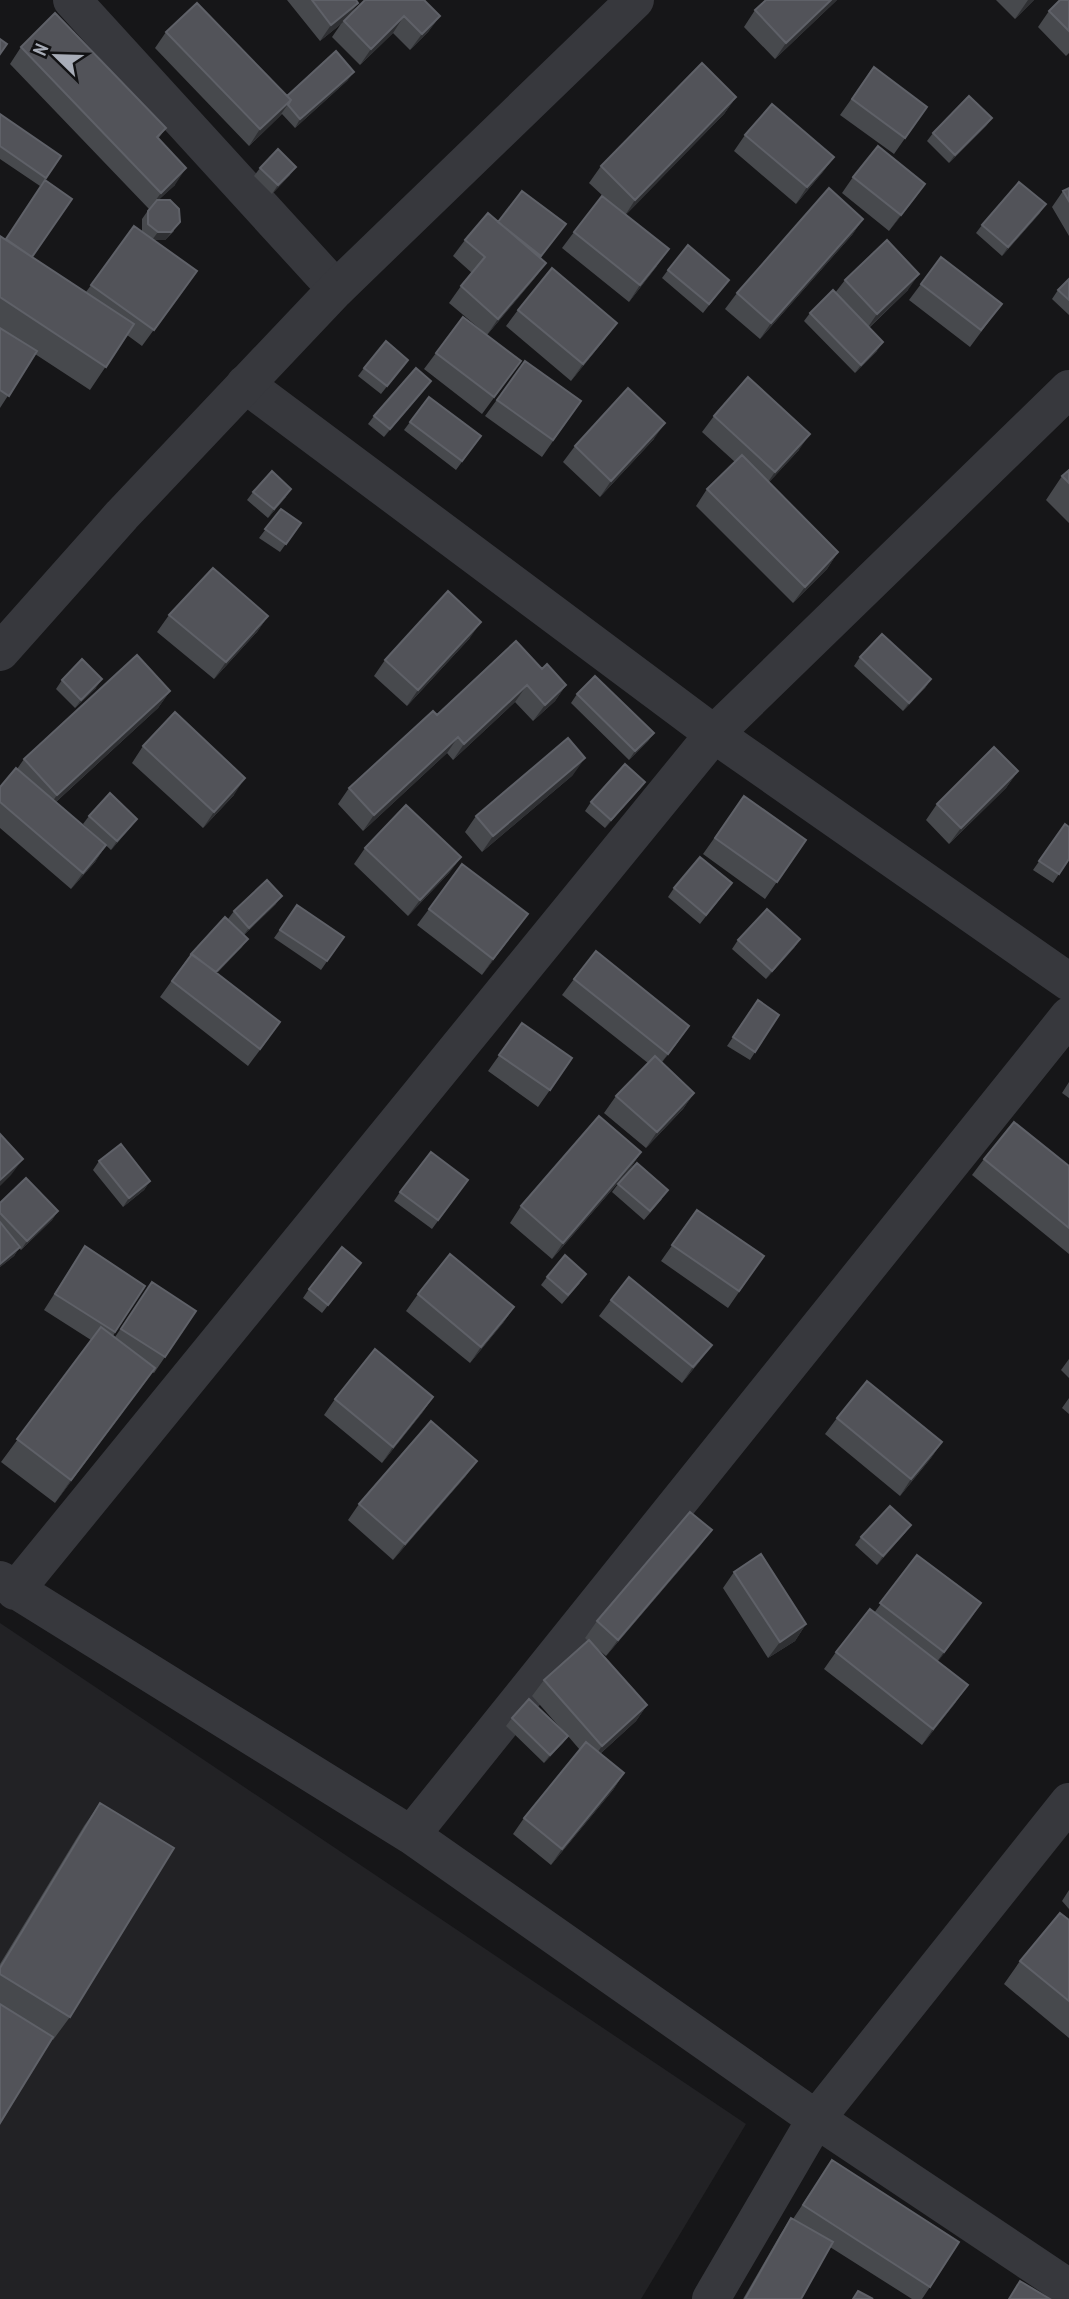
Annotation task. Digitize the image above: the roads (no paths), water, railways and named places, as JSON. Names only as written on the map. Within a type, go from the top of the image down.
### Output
[{"type":"street","points":[[72,0],[336,289]]},
{"type":"street","points":[[0,652],[122,515],[336,289],[635,0]]},
{"type":"street","points":[[245,384],[714,734],[1069,982]]},
{"type":"street","points":[[1069,389],[714,734],[8,1586],[411,1835],[816,2119],[1069,2288]]},
{"type":"street","points":[[411,1835],[1069,1016]]},
{"type":"street","points":[[711,2299],[816,2119],[1069,1802]]}]
